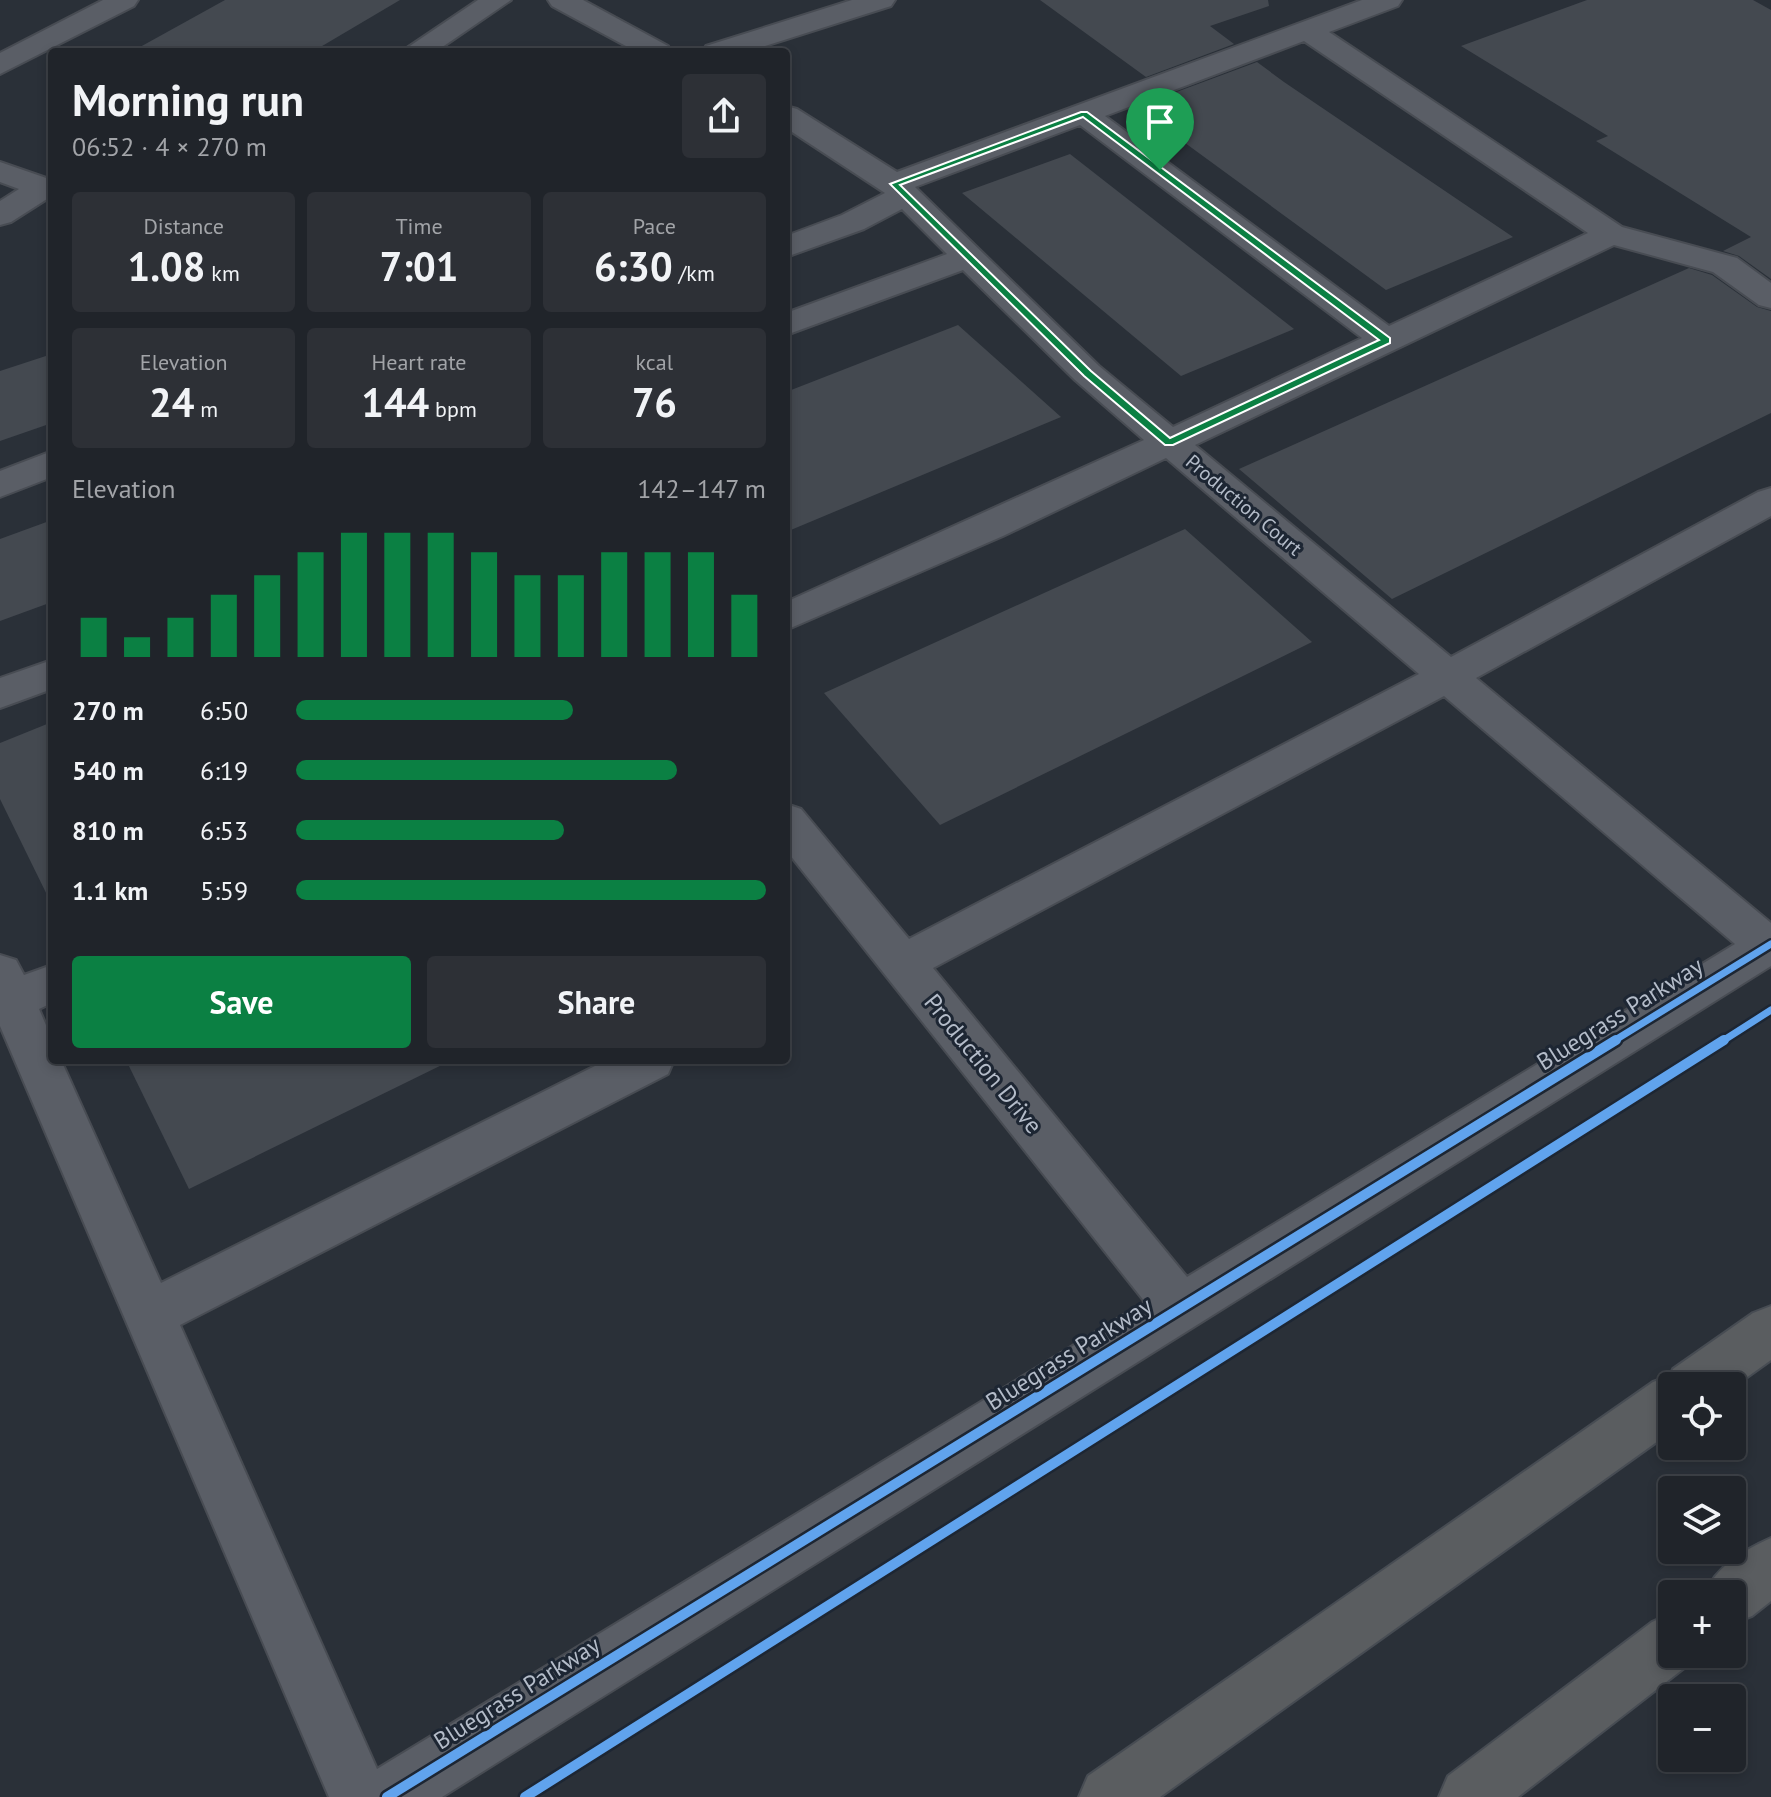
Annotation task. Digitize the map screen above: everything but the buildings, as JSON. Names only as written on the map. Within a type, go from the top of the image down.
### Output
[{"type":"highway","points":[[1712,1372],[1771,1330]]},
{"type":"highway","points":[[1109,1797],[1658,1410]]},
{"type":"highway","points":[[1746,1585],[1771,1566]]},
{"type":"highway","points":[[1469,1797],[1658,1653]]},
{"type":"street","points":[[0,65],[124,0]]},
{"type":"street","points":[[421,48],[497,0]]},
{"type":"street","points":[[562,0],[651,48]]},
{"type":"street","points":[[729,48],[881,0]]},
{"type":"street","points":[[790,246],[853,222],[900,189],[1084,114],[1388,0]]},
{"type":"street","points":[[1307,30],[1611,234],[1725,265],[1771,298]]},
{"type":"street","points":[[1084,114],[1386,340]]},
{"type":"street","name":"Production Court","points":[[790,118],[900,189],[1087,373],[1770,945]]},
{"type":"street","points":[[0,171],[47,190]]},
{"type":"street","points":[[0,215],[47,190]]},
{"type":"street","points":[[790,615],[1169,442],[1611,234]]},
{"type":"street","points":[[790,324],[968,257]]},
{"type":"street","points":[[0,485],[48,465]]},
{"type":"street","points":[[901,964],[1448,676],[1771,500]]},
{"type":"street","points":[[0,694],[48,676]]},
{"type":"street","name":"Production Drive","points":[[790,825],[1181,1308]]},
{"type":"street","name":"Bluegrass Parkway","points":[[387,1797],[1770,945]]},
{"type":"street","points":[[21,985],[48,1056]]},
{"type":"street","points":[[51,1064],[147,1316],[359,1797]]},
{"type":"street","points":[[147,1316],[643,1064]]},
{"type":"cycle path","points":[[387,1797],[1771,944]]},
{"type":"cycle path","points":[[525,1797],[1771,1010]]},
{"type":"route","points":[[1084,114],[1160,170],[1235,227],[1386,340],[1169,442],[1087,373],[894,184],[1084,114]]}]
